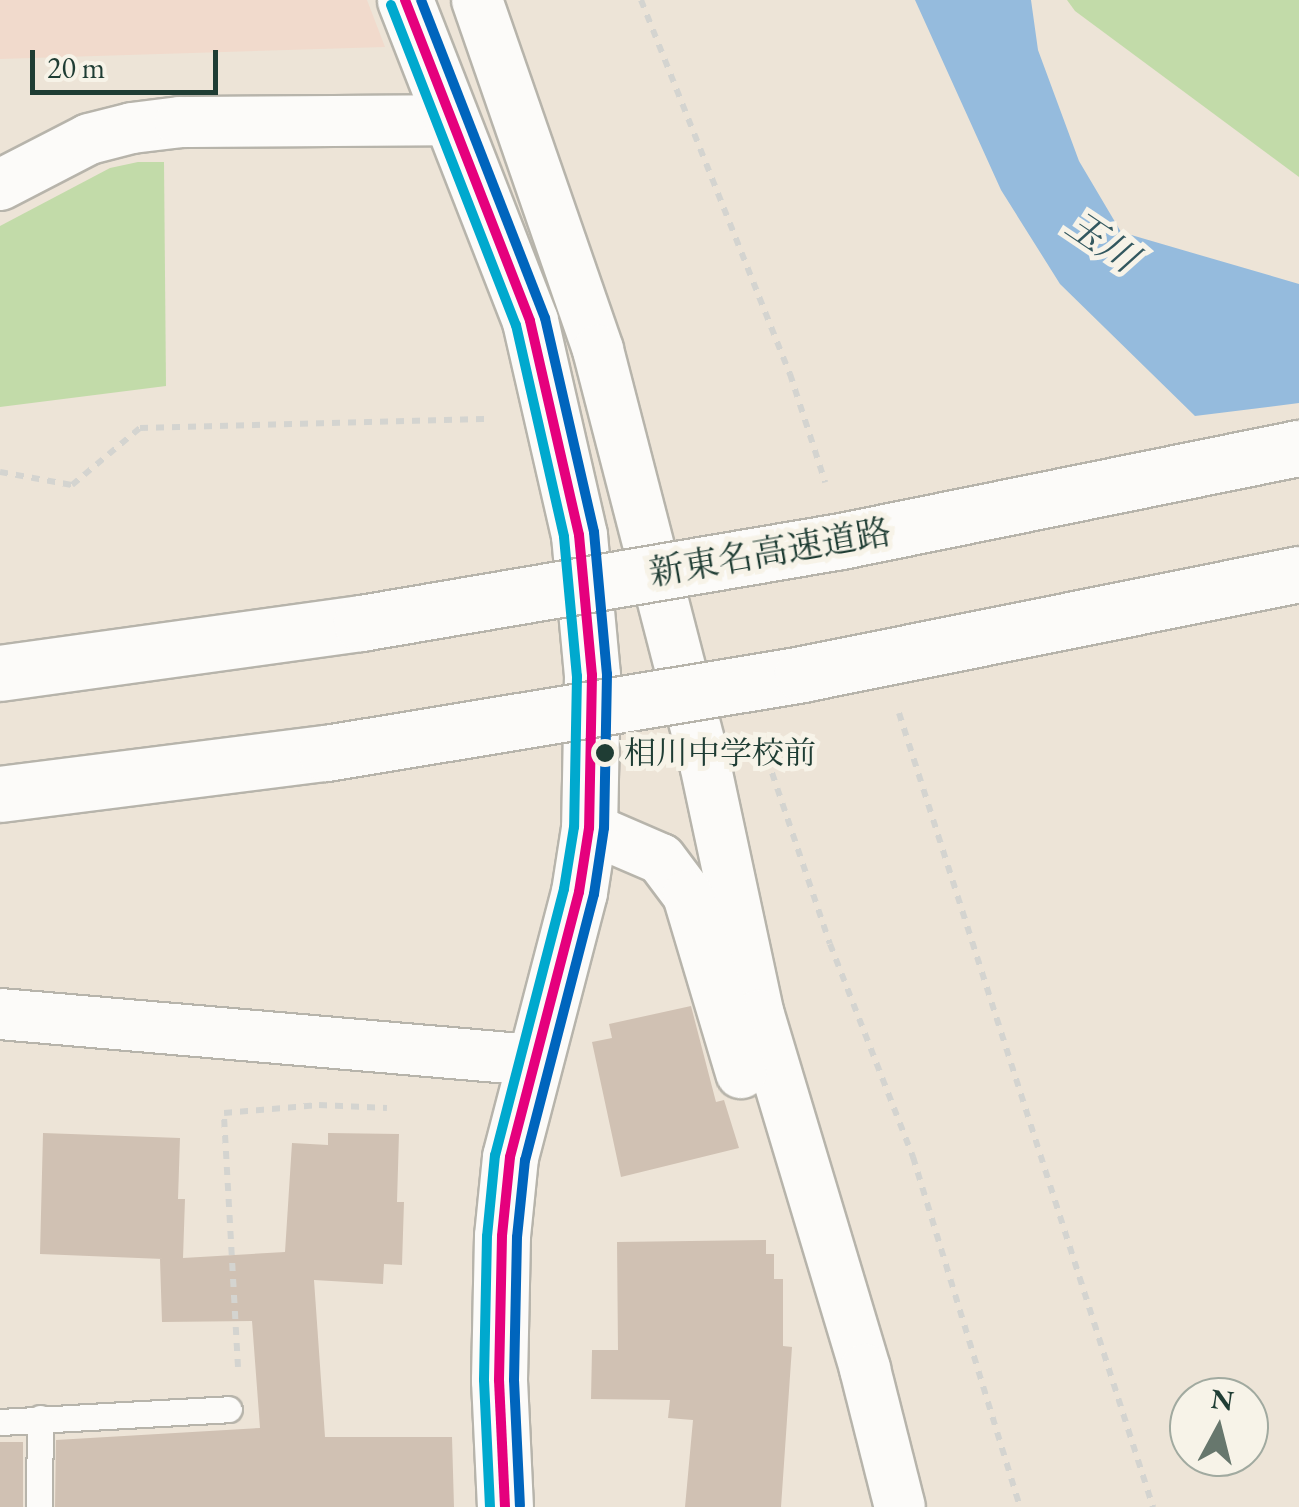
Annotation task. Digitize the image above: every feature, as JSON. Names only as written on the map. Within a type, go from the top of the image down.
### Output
[{"type":"main road","points":[[405,0],[530,321],[579,536],[592,675],[589,828],[580,892],[532,1060],[510,1157],[502,1236],[499,1380],[505,1507]]},
{"type":"main road","name":"新東名高速道路","points":[[0,673],[362,622],[841,541],[1299,448]]},
{"type":"main road","points":[[0,794],[326,753],[764,680],[1299,574]]},
{"type":"street","points":[[477,0],[598,350],[705,764],[760,1015],[865,1368],[900,1507]]},
{"type":"street","points":[[0,185],[88,139],[132,128],[180,122],[452,120]]},
{"type":"street","points":[[589,828],[661,858],[688,894],[831,1373],[890,1507]]},
{"type":"street","points":[[0,1014],[532,1060]]},
{"type":"lane","points":[[0,1422],[228,1410]]},
{"type":"lane","points":[[39,1507],[40,1418]]},
{"type":"path","points":[[641,0],[790,374],[826,487]]},
{"type":"path","points":[[0,472],[72,485],[140,428],[511,418]]},
{"type":"path","points":[[893,695],[1153,1507]]},
{"type":"path","points":[[761,740],[830,944],[913,1157],[1020,1507]]},
{"type":"path","points":[[228,1410],[239,1395],[224,1113],[320,1106],[381,1111],[403,1102]]},
{"type":"shaded area","points":[[0,0],[367,0],[385,47],[0,59]]},
{"type":"green space","points":[[1067,0],[1299,0],[1299,177],[1075,11]]},
{"type":"green space","points":[[164,162],[166,386],[0,407],[0,226],[110,168]]},
{"type":"water","name":"玉川","points":[[915,0],[1031,0],[1038,50],[1079,161],[1121,232],[1299,284],[1299,403],[1195,416],[1060,284],[1001,190]]},
{"type":"building","points":[[691,1006],[716,1102],[724,1100],[739,1148],[621,1177],[592,1042],[612,1038],[609,1024]]},
{"type":"building","points":[[43,1133],[180,1138],[178,1199],[185,1199],[183,1258],[285,1252],[292,1143],[328,1145],[328,1133],[399,1134],[397,1202],[404,1202],[402,1265],[384,1264],[383,1284],[314,1280],[325,1437],[452,1437],[454,1507],[55,1507],[56,1440],[260,1428],[252,1321],[162,1322],[163,1259],[40,1254]]},
{"type":"building","points":[[766,1240],[766,1254],[774,1254],[774,1279],[783,1279],[783,1346],[792,1347],[781,1507],[685,1507],[693,1420],[668,1418],[670,1400],[591,1399],[592,1350],[618,1350],[617,1242]]},
{"type":"building","points":[[0,1442],[23,1442],[23,1507],[0,1507]]},
{"type":"transit line","points":[[405,0],[530,321],[579,535],[592,675],[589,828],[579,892],[510,1157],[502,1236],[499,1380],[505,1507]]},
{"type":"transit line","points":[[421,0],[545,318],[594,532],[607,674],[604,828],[594,894],[525,1160],[517,1237],[514,1380],[520,1506]]},
{"type":"transit line","points":[[391,5],[516,325],[564,537],[577,676],[574,827],[564,889],[495,1155],[487,1236],[484,1380],[490,1507]]},
{"type":"place","name":"相川中学校前","points":[[605,753]]}]
